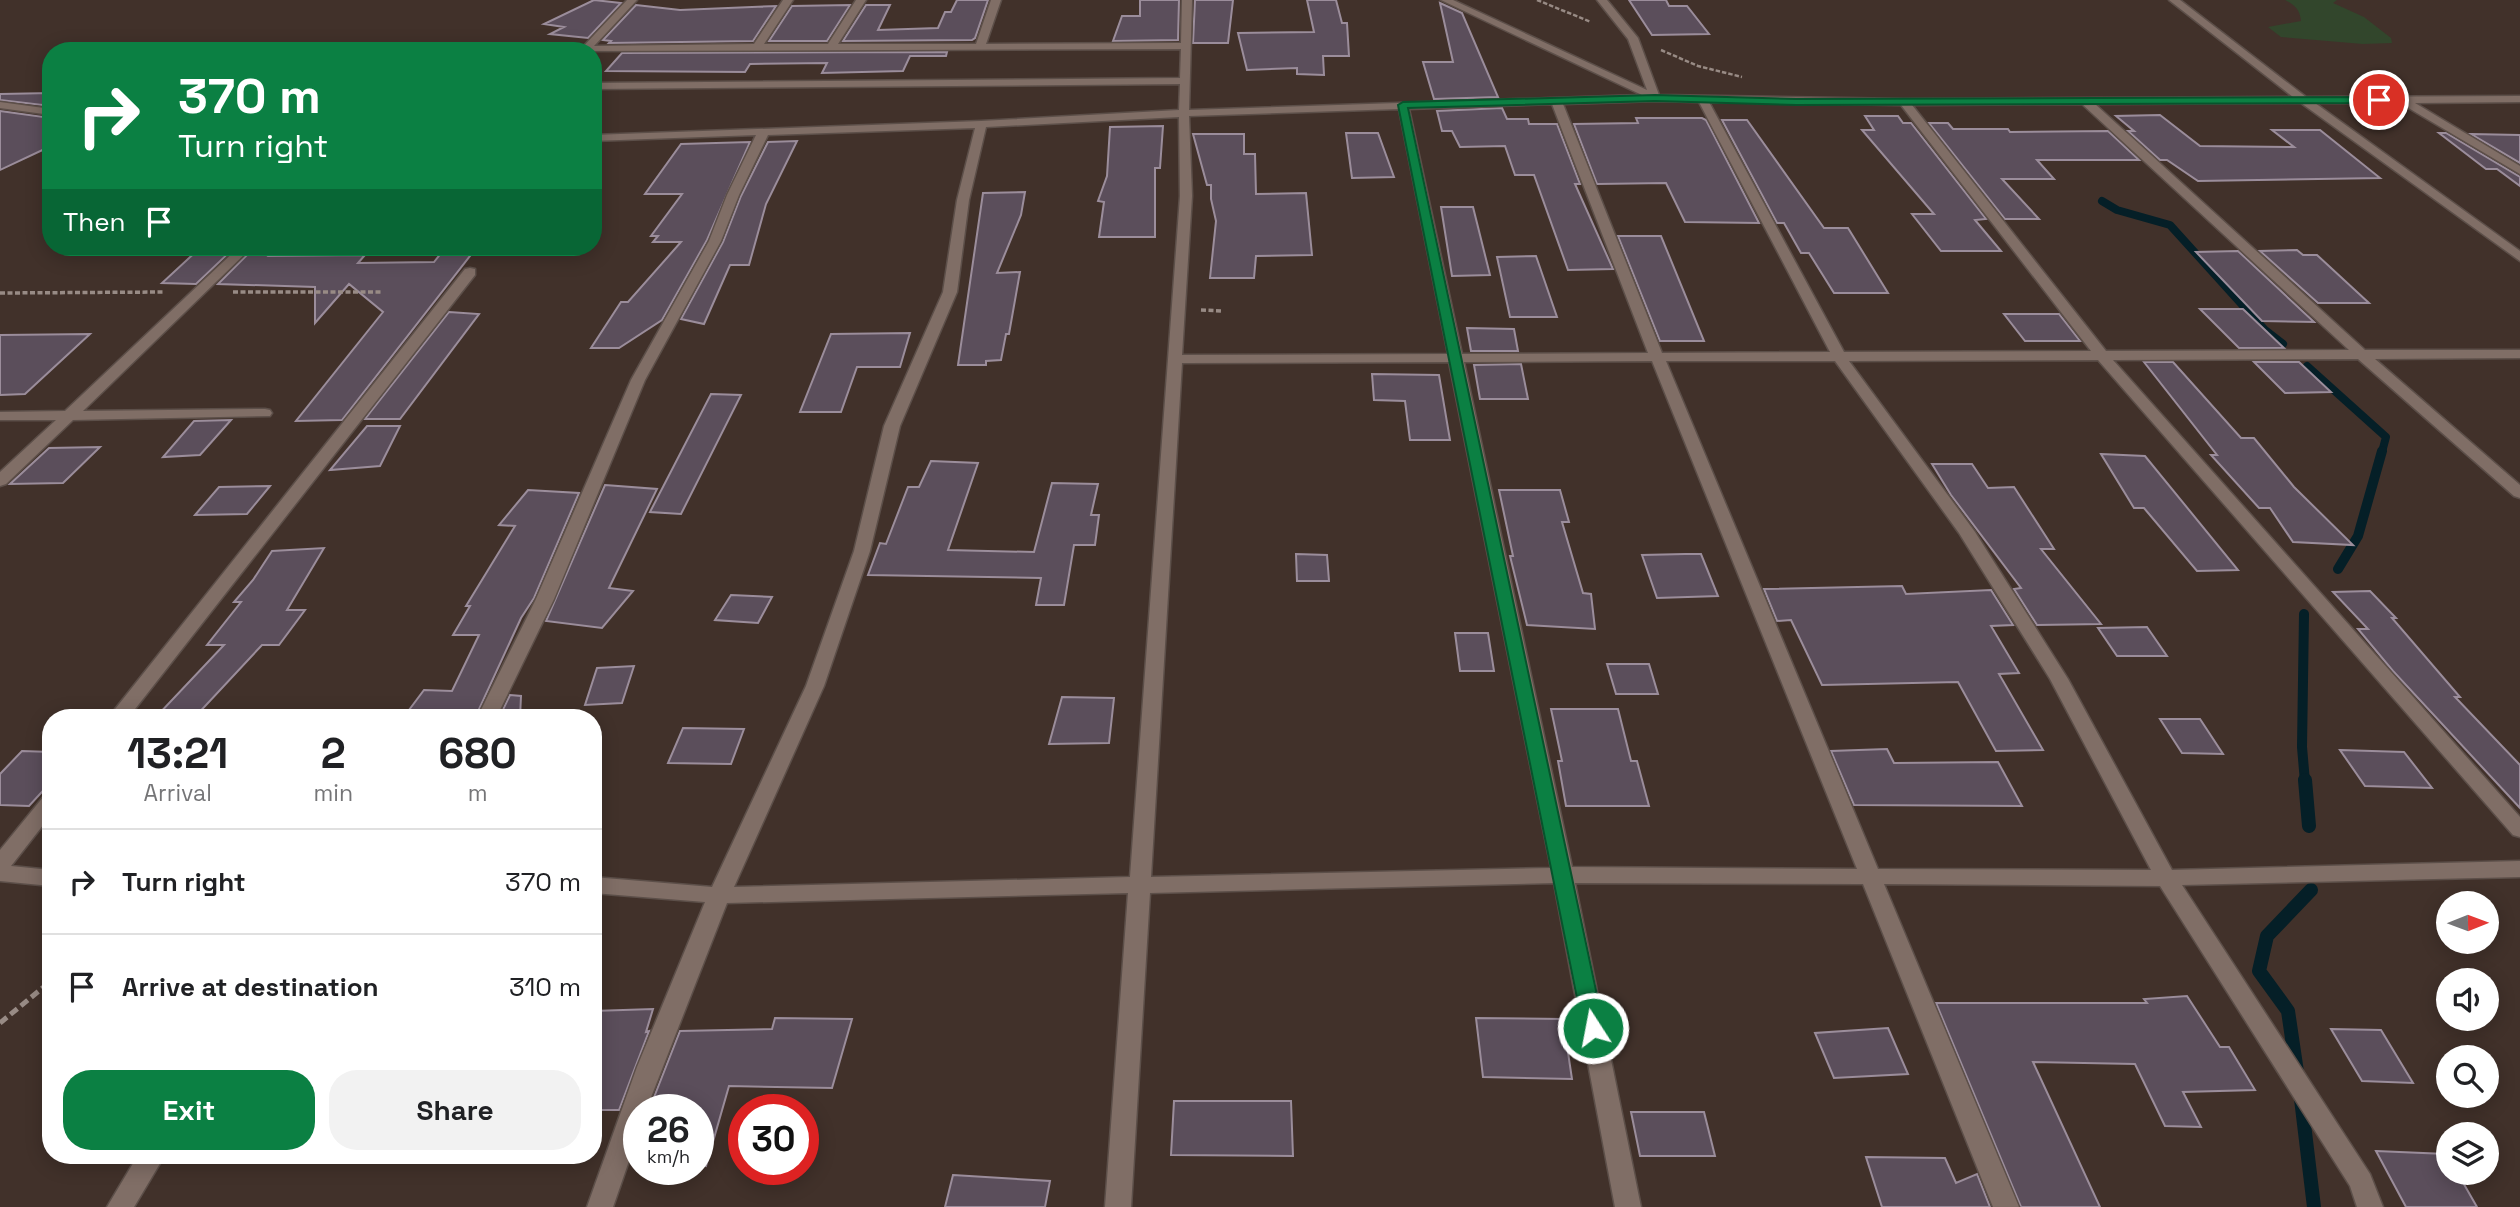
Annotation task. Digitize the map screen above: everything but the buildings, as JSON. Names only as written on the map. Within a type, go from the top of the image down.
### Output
[{"type":"street","points":[[593,42],[632,0]]},
{"type":"street","points":[[757,47],[788,0]]},
{"type":"street","points":[[831,47],[861,0]]},
{"type":"street","points":[[980,46],[996,0]]},
{"type":"street","points":[[1118,1207],[1177,359],[1186,196],[1184,113],[1187,0]]},
{"type":"street","points":[[1446,0],[1655,98]]},
{"type":"street","points":[[1602,0],[1633,38],[1655,98]]},
{"type":"street","points":[[2174,0],[2306,102],[2520,257]]},
{"type":"street","points":[[602,50],[1186,46]]},
{"type":"street","points":[[602,86],[1185,82]]},
{"type":"street","points":[[602,138],[981,124],[1184,113],[1655,98],[1904,102],[2520,99]]},
{"type":"street","points":[[2403,99],[2520,171]]},
{"type":"street","points":[[1556,100],[1657,357],[2006,1207]]},
{"type":"street","points":[[1703,100],[1840,358],[1967,532],[2059,679],[2166,878],[2361,1182],[2370,1207]]},
{"type":"street","points":[[2085,101],[2361,354],[2520,494]]},
{"type":"street","points":[[1904,102],[2103,357],[2520,831]]},
{"type":"street","points":[[0,105],[42,111]]},
{"type":"street","points":[[1403,105],[1563,875],[1628,1207]]},
{"type":"street","points":[[600,1207],[649,1067],[719,895],[815,686],[862,551],[892,426],[950,292],[963,200],[981,124]]},
{"type":"street","points":[[490,709],[545,599],[638,380],[715,241],[733,195],[764,131]]},
{"type":"street","points":[[0,481],[237,256]]},
{"type":"street","points":[[124,709],[470,272]]},
{"type":"street","points":[[1177,359],[2520,354]]},
{"type":"street","points":[[0,416],[265,413]]},
{"type":"street","points":[[0,865],[42,812]]},
{"type":"street","points":[[602,886],[719,895],[1563,875],[2166,878],[2520,869]]},
{"type":"street","points":[[0,873],[42,877]]},
{"type":"street","points":[[120,1207],[146,1164]]},
{"type":"path","points":[[1537,0],[1698,66],[1752,79]]},
{"type":"path","points":[[0,1023],[42,988]]},
{"type":"green space","points":[[2285,0],[2337,0],[2333,3],[2364,17],[2391,38],[2392,43],[2363,44],[2281,37],[2268,27],[2301,21],[2296,8]]},
{"type":"waterway","points":[[2102,201],[2117,210],[2170,225],[2265,330],[2283,344]]},
{"type":"waterway","points":[[2307,366],[2386,437],[2382,452]]},
{"type":"waterway","points":[[2338,569],[2358,536],[2382,451]]},
{"type":"waterway","points":[[2304,614],[2302,747],[2305,782]]},
{"type":"waterway","points":[[2305,780],[2309,826]]},
{"type":"waterway","points":[[2297,1072],[2288,1011],[2259,971],[2267,936],[2311,890]]},
{"type":"waterway","points":[[2301,1099],[2314,1207]]},
{"type":"route","points":[[1593,1028],[1403,105],[1655,98],[1796,102],[2379,100]]}]
